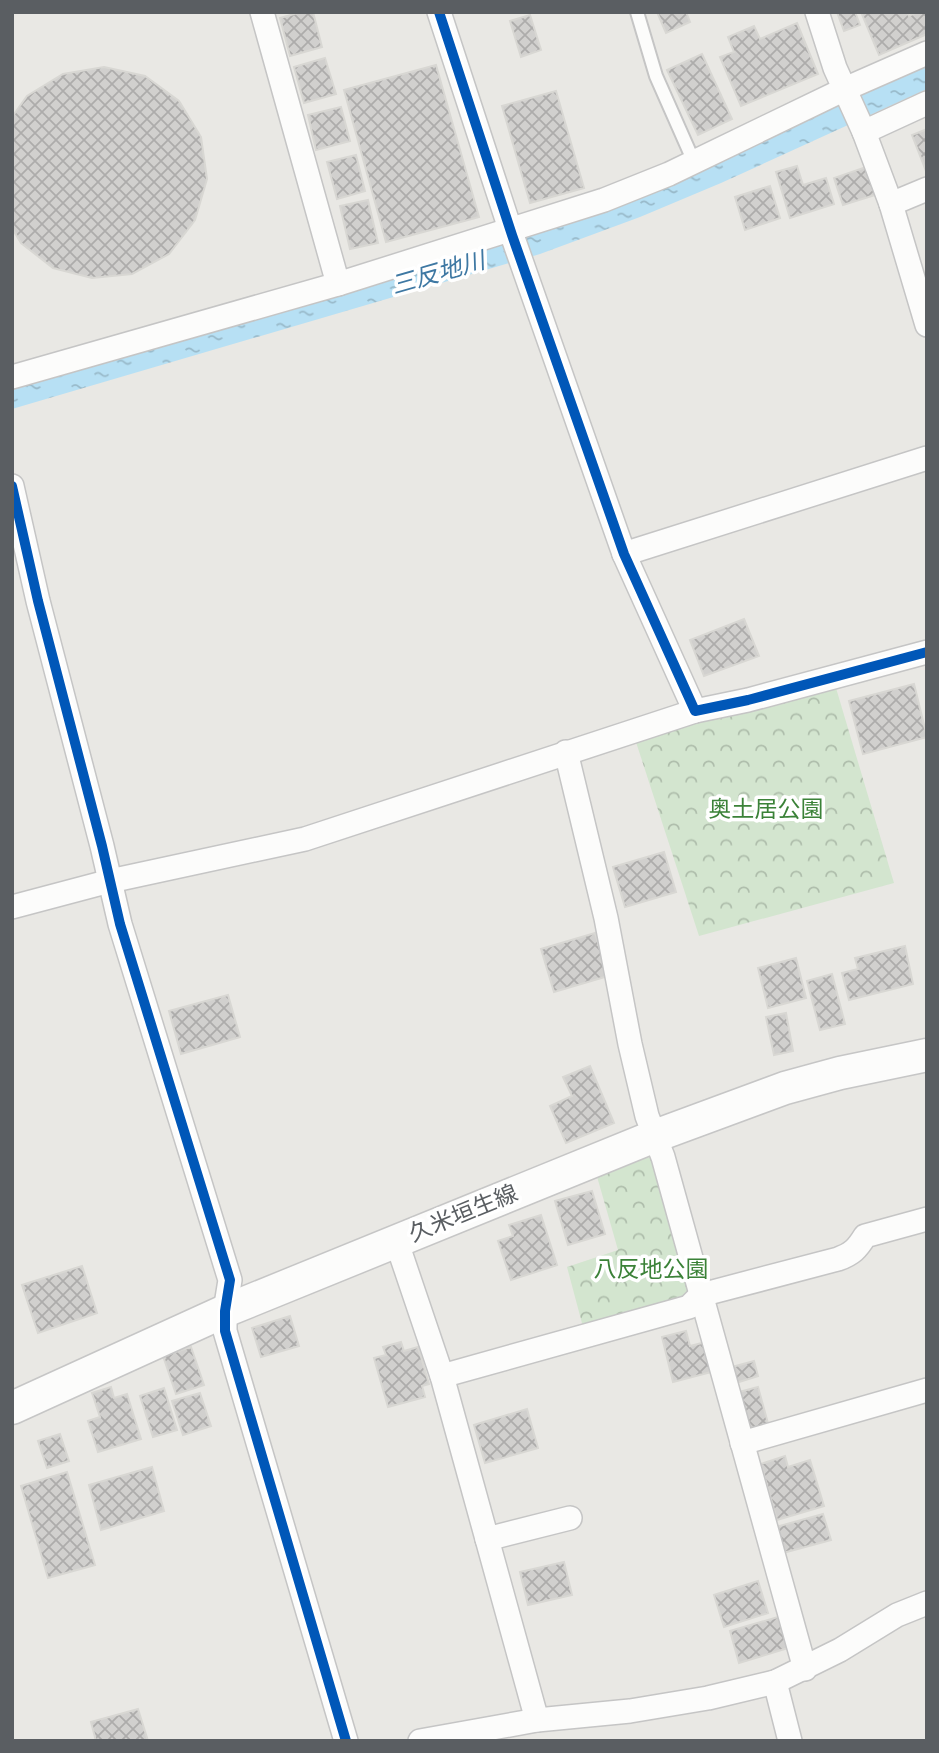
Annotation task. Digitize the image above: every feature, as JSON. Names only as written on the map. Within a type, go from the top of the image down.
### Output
[{"type":"main road","name":"久米垣生線","points":[[12,1408],[225,1311],[655,1136],[785,1088],[927,1055]]},
{"type":"street","points":[[262,12],[338,284]]},
{"type":"street","points":[[439,12],[511,233],[624,554],[695,711]]},
{"type":"street","points":[[817,12],[827,45],[891,204],[927,324]]},
{"type":"street","points":[[12,377],[511,233],[604,200],[694,162],[927,53]]},
{"type":"street","points":[[862,128],[927,103]]},
{"type":"street","points":[[891,204],[927,189]]},
{"type":"street","points":[[624,554],[927,458]]},
{"type":"street","points":[[12,486],[38,601],[120,924],[230,1280],[225,1331],[346,1741]]},
{"type":"street","points":[[12,907],[110,881],[305,839],[695,711],[748,700],[927,652]]},
{"type":"street","points":[[566,752],[606,918],[647,1116],[663,1157],[805,1669]]},
{"type":"street","points":[[442,1376],[689,1307],[701,1295],[838,1259],[851,1254],[865,1236],[927,1219]]},
{"type":"street","points":[[396,1240],[442,1376],[537,1720]]},
{"type":"street","points":[[743,1443],[927,1390]]},
{"type":"street","points":[[487,1539],[570,1517]]},
{"type":"street","points":[[421,1741],[537,1720],[629,1711],[708,1698],[775,1682],[805,1669],[897,1615],[927,1603]]},
{"type":"street","points":[[775,1682],[790,1741]]},
{"type":"lane","points":[[637,12],[656,76],[694,162]]},
{"type":"green space","name":"奥土居公園","points":[[836,688],[894,883],[699,936],[635,739],[696,717]]},
{"type":"green space","name":"八反地公園","points":[[657,1155],[694,1291],[687,1299],[583,1327],[567,1267],[618,1250],[596,1173]]},
{"type":"water","name":"三反地川","points":[[927,63],[927,89],[640,217],[540,254],[12,409],[12,384],[339,292]]},
{"type":"building","points":[[301,12],[313,12],[322,47],[290,56],[280,18]]},
{"type":"building","points":[[657,12],[686,12],[690,22],[666,33]]},
{"type":"building","points":[[837,12],[855,12],[860,25],[844,31]]},
{"type":"building","points":[[861,12],[907,12],[909,16],[917,12],[927,12],[927,34],[879,55]]},
{"type":"building","points":[[530,15],[541,50],[521,57],[510,21]]},
{"type":"building","points":[[797,23],[818,74],[741,106],[720,57],[734,52],[728,37],[754,26],[760,39]]},
{"type":"building","points":[[702,54],[732,119],[698,135],[667,70]]},
{"type":"building","points":[[325,58],[336,94],[304,103],[294,67]]},
{"type":"building","points":[[436,65],[479,217],[386,242],[344,90]]},
{"type":"building","points":[[104,67],[145,76],[179,101],[201,137],[207,179],[195,220],[169,254],[132,274],[92,278],[53,268],[21,243],[12,228],[12,117],[27,96],[63,74]]},
{"type":"building","points":[[556,91],[584,188],[530,203],[502,106]]},
{"type":"building","points":[[341,107],[350,141],[316,150],[308,115]]},
{"type":"building","points":[[927,129],[927,171],[926,171],[912,135]]},
{"type":"building","points":[[356,155],[365,191],[337,199],[327,162]]},
{"type":"building","points":[[797,166],[803,185],[826,178],[834,204],[790,218],[776,172]]},
{"type":"building","points":[[869,166],[878,194],[843,205],[834,178]]},
{"type":"building","points":[[770,186],[780,218],[745,230],[735,197]]},
{"type":"building","points":[[368,200],[378,243],[350,249],[340,206]]},
{"type":"building","points":[[744,619],[759,656],[704,676],[690,640]]},
{"type":"building","points":[[914,684],[927,737],[863,754],[849,701]]},
{"type":"building","points":[[664,852],[676,892],[625,907],[613,867]]},
{"type":"building","points":[[595,933],[608,976],[554,992],[541,949]]},
{"type":"building","points":[[905,946],[913,984],[849,1000],[842,973],[858,969],[855,958]]},
{"type":"building","points":[[796,958],[806,998],[768,1008],[758,968]]},
{"type":"building","points":[[832,974],[845,1024],[820,1030],[807,981]]},
{"type":"building","points":[[228,995],[240,1037],[181,1054],[169,1011]]},
{"type":"building","points":[[786,1013],[793,1051],[774,1055],[766,1017]]},
{"type":"building","points":[[590,1066],[614,1123],[566,1143],[550,1106],[572,1096],[563,1077]]},
{"type":"building","points":[[592,1191],[605,1234],[568,1245],[555,1201]]},
{"type":"building","points":[[541,1215],[557,1265],[511,1280],[498,1241],[513,1236],[509,1225]]},
{"type":"building","points":[[82,1266],[97,1313],[38,1333],[22,1285]]},
{"type":"building","points":[[290,1316],[299,1346],[261,1357],[252,1328]]},
{"type":"building","points":[[686,1331],[690,1346],[706,1342],[715,1371],[673,1382],[662,1337]]},
{"type":"building","points":[[401,1342],[404,1351],[418,1347],[429,1384],[422,1386],[425,1397],[388,1407],[374,1358],[386,1355],[383,1347]]},
{"type":"building","points":[[191,1347],[204,1385],[176,1394],[163,1356]]},
{"type":"building","points":[[754,1361],[758,1376],[736,1383],[732,1367]]},
{"type":"building","points":[[111,1387],[114,1398],[127,1394],[141,1439],[98,1452],[88,1421],[100,1417],[92,1393]]},
{"type":"building","points":[[758,1387],[769,1427],[750,1432],[739,1392]]},
{"type":"building","points":[[164,1388],[177,1430],[153,1437],[140,1396]]},
{"type":"building","points":[[200,1393],[211,1426],[183,1435],[172,1401]]},
{"type":"building","points":[[527,1409],[538,1448],[485,1463],[474,1425]]},
{"type":"building","points":[[60,1434],[69,1461],[47,1468],[38,1441]]},
{"type":"building","points":[[785,1456],[788,1467],[810,1460],[824,1506],[777,1520],[761,1464]]},
{"type":"building","points":[[152,1467],[164,1511],[101,1530],[89,1485]]},
{"type":"building","points":[[67,1472],[95,1565],[48,1578],[21,1486]]},
{"type":"building","points":[[823,1514],[831,1540],[783,1553],[776,1527]]},
{"type":"building","points":[[564,1562],[572,1595],[528,1605],[520,1572]]},
{"type":"building","points":[[758,1581],[768,1613],[724,1627],[714,1595]]},
{"type":"building","points":[[778,1617],[788,1648],[739,1663],[730,1631]]},
{"type":"building","points":[[138,1709],[148,1741],[96,1741],[91,1722]]},
{"type":"cycle path","points":[[439,12],[512,235],[624,554],[695,711],[748,700],[927,652]]},
{"type":"cycle path","points":[[12,486],[38,601],[120,924],[230,1280],[225,1331],[346,1741]]}]
